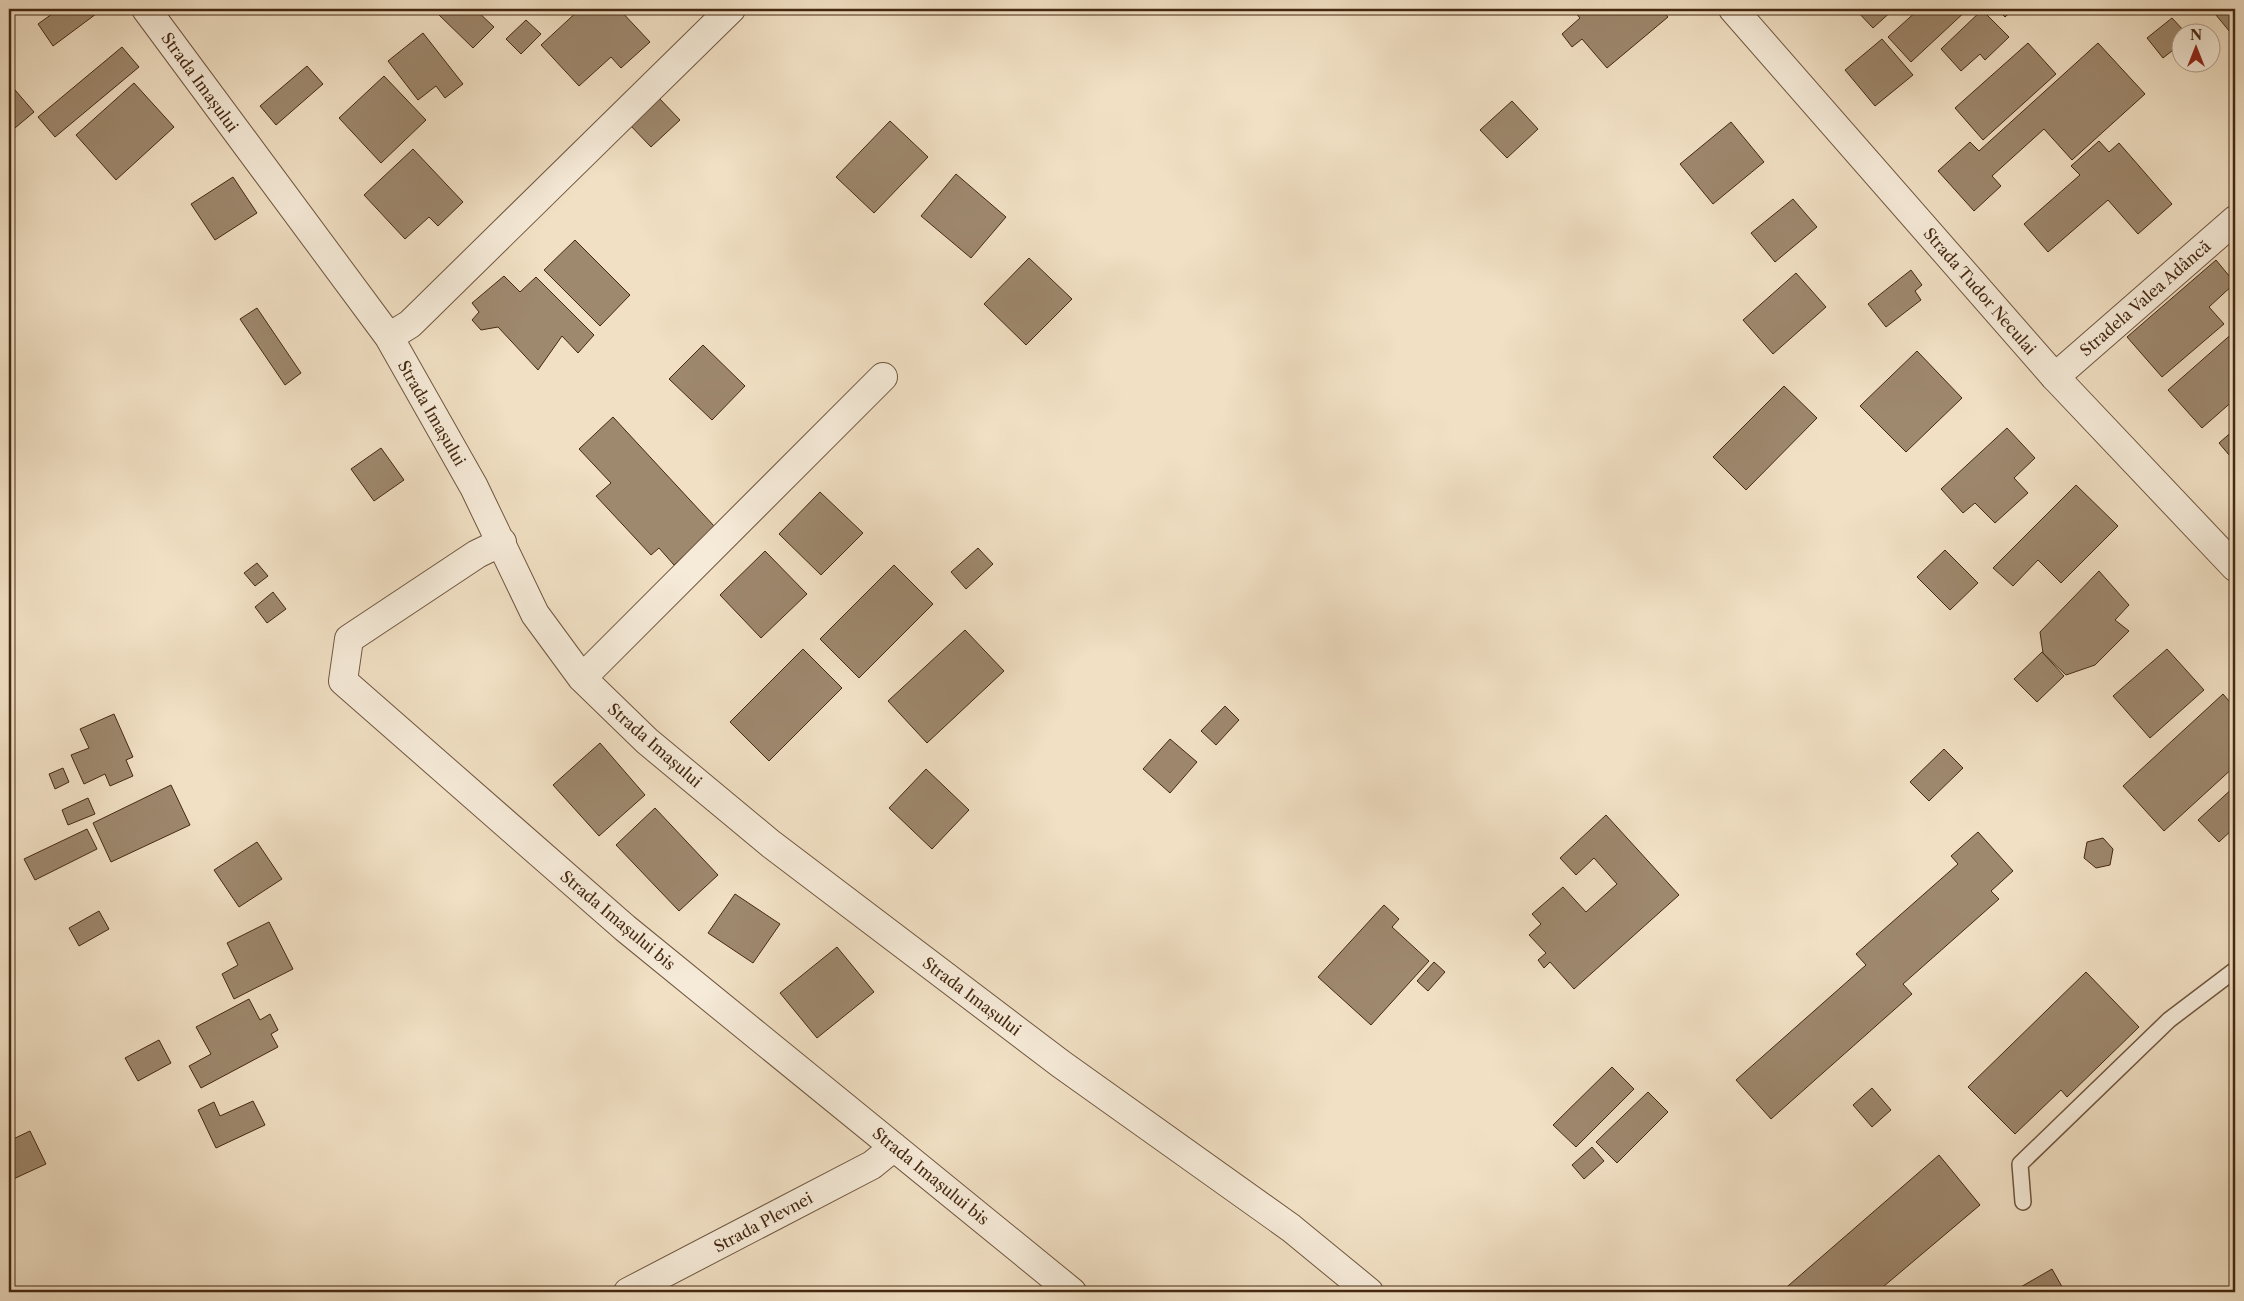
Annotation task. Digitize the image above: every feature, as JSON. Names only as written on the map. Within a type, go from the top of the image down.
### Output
[{"type":"street","name":"Strada Imașului","points":[[146,9],[389,337],[474,487],[535,614],[582,678],[647,741],[771,844],[1062,1064],[1291,1228],[1369,1292]]},
{"type":"street","points":[[389,337],[410,324],[731,9]]},
{"type":"street","name":"Strada Tudor Neculai","points":[[1732,9],[2055,377],[2235,567]]},
{"type":"street","name":"Stradela Valea Adâncă","points":[[2055,377],[2235,220]]},
{"type":"street","points":[[582,678],[883,377]]},
{"type":"street","name":"Strada Imașului bis","points":[[502,542],[477,554],[349,639],[343,681],[625,928],[894,1147],[1062,1289]]},
{"type":"street","name":"Strada Plevnei","points":[[628,1292],[872,1165],[894,1147]]},
{"type":"lane","points":[[2023,1202],[2020,1164],[2169,1020],[2235,970]]},
{"type":"building","points":[[59,9],[92,9],[96,14],[53,46],[38,24]]},
{"type":"building","points":[[440,9],[475,9],[494,27],[473,48],[437,13]]},
{"type":"building","points":[[580,9],[619,9],[650,42],[621,68],[611,57],[579,86],[541,45]]},
{"type":"building","points":[[1661,9],[1668,17],[1607,68],[1582,39],[1572,47],[1562,34],[1580,18],[1573,10]]},
{"type":"building","points":[[1855,9],[1894,9],[1873,28]]},
{"type":"building","points":[[1919,9],[1968,9],[1911,62],[1888,37]]},
{"type":"building","points":[[1997,9],[2014,9],[2005,17]]},
{"type":"building","points":[[2211,9],[2235,9],[2235,38],[2222,22]]},
{"type":"building","points":[[1982,10],[2009,37],[1985,60],[1980,54],[1961,71],[1941,49]]},
{"type":"building","points":[[2172,18],[2176,22],[2172,22],[2172,51],[2163,58],[2147,38]]},
{"type":"building","points":[[526,20],[541,34],[521,54],[506,39]]},
{"type":"building","points":[[423,33],[463,84],[445,98],[436,86],[418,100],[388,61]]},
{"type":"building","points":[[1882,39],[1913,75],[1875,106],[1845,70]]},
{"type":"building","points":[[2028,43],[2056,74],[1983,140],[1955,108]]},
{"type":"building","points":[[2098,43],[2145,94],[2072,160],[2044,129],[1992,176],[2001,186],[1974,211],[1938,171],[1970,142],[1979,151]]},
{"type":"building","points":[[122,47],[139,67],[55,137],[38,117]]},
{"type":"building","points":[[307,66],[323,84],[276,125],[260,106]]},
{"type":"building","points":[[384,76],[426,120],[381,163],[339,118]]},
{"type":"building","points":[[9,83],[34,112],[9,133]]},
{"type":"building","points":[[134,83],[174,127],[116,180],[76,135]]},
{"type":"building","points":[[658,97],[680,120],[651,147],[629,124]]},
{"type":"building","points":[[1512,101],[1538,129],[1507,158],[1480,130]]},
{"type":"building","points":[[890,121],[928,157],[874,213],[836,177]]},
{"type":"building","points":[[1731,122],[1764,162],[1713,204],[1680,164]]},
{"type":"building","points":[[2099,141],[2109,152],[2119,143],[2172,204],[2138,234],[2108,200],[2048,252],[2024,224],[2080,175],[2071,166]]},
{"type":"building","points":[[413,149],[463,202],[438,226],[429,217],[405,239],[364,195]]},
{"type":"building","points":[[956,174],[1006,217],[971,258],[921,216]]},
{"type":"building","points":[[233,177],[257,213],[215,240],[191,204]]},
{"type":"building","points":[[1793,199],[1817,227],[1775,262],[1751,233]]},
{"type":"building","points":[[575,240],[630,295],[600,326],[544,270]]},
{"type":"building","points":[[1029,258],[1072,299],[1026,345],[984,304]]},
{"type":"building","points":[[2216,260],[2235,283],[2209,307],[2224,324],[2162,377],[2127,337]]},
{"type":"building","points":[[1911,270],[1922,285],[1915,291],[1921,300],[1886,327],[1868,304]]},
{"type":"building","points":[[1796,273],[1826,307],[1773,354],[1743,320]]},
{"type":"building","points":[[504,276],[520,292],[536,277],[594,335],[578,353],[562,336],[538,370],[498,327],[481,330],[472,320],[479,312],[472,303]]},
{"type":"building","points":[[257,308],[301,373],[285,385],[240,319]]},
{"type":"building","points":[[2235,331],[2235,399],[2202,428],[2168,390]]},
{"type":"building","points":[[703,345],[745,386],[712,420],[669,379]]},
{"type":"building","points":[[1917,351],[1962,398],[1906,452],[1860,406]]},
{"type":"building","points":[[1784,386],[1817,418],[1746,490],[1713,457]]},
{"type":"building","points":[[613,417],[715,527],[674,565],[659,548],[651,555],[596,496],[611,483],[579,449]]},
{"type":"building","points":[[2007,428],[2035,458],[2014,478],[2028,493],[1995,523],[1975,503],[1963,513],[1941,489]]},
{"type":"building","points":[[2235,429],[2235,462],[2219,443]]},
{"type":"building","points":[[381,448],[404,480],[374,501],[351,469]]},
{"type":"building","points":[[2076,485],[2118,526],[2061,583],[2038,560],[2013,586],[1993,568]]},
{"type":"building","points":[[820,492],[863,533],[821,575],[779,534]]},
{"type":"building","points":[[978,548],[993,564],[966,589],[951,572]]},
{"type":"building","points":[[1945,550],[1978,583],[1950,610],[1917,577]]},
{"type":"building","points":[[765,551],[807,594],[761,638],[720,595]]},
{"type":"building","points":[[257,563],[268,576],[255,586],[244,573]]},
{"type":"building","points":[[894,565],[933,604],[859,678],[820,639]]},
{"type":"building","points":[[2099,571],[2129,605],[2115,620],[2129,631],[2095,665],[2066,675],[2043,653],[2040,632]]},
{"type":"building","points":[[273,592],[286,609],[267,623],[255,607]]},
{"type":"building","points":[[965,630],[1004,671],[927,743],[888,701]]},
{"type":"building","points":[[803,649],[842,688],[769,761],[730,722]]},
{"type":"building","points":[[2167,649],[2204,690],[2150,738],[2113,696]]},
{"type":"building","points":[[2042,652],[2064,676],[2037,702],[2014,679]]},
{"type":"building","points":[[2223,694],[2235,708],[2235,766],[2164,831],[2123,786]]},
{"type":"building","points":[[1225,706],[1239,720],[1216,745],[1201,731]]},
{"type":"building","points":[[114,714],[133,757],[126,760],[133,776],[110,786],[105,774],[84,784],[71,755],[89,748],[80,729]]},
{"type":"building","points":[[1170,739],[1197,762],[1170,793],[1143,769]]},
{"type":"building","points":[[600,743],[645,795],[599,836],[553,785]]},
{"type":"building","points":[[1944,749],[1963,768],[1929,801],[1910,782]]},
{"type":"building","points":[[63,768],[69,782],[55,789],[49,774]]},
{"type":"building","points":[[926,769],[969,810],[932,849],[889,808]]},
{"type":"building","points":[[171,785],[190,825],[111,862],[93,823]]},
{"type":"building","points":[[2235,786],[2235,827],[2219,842],[2198,820]]},
{"type":"building","points":[[88,798],[95,814],[68,825],[62,810]]},
{"type":"building","points":[[655,808],[718,875],[679,911],[616,845]]},
{"type":"building","points":[[1606,815],[1679,895],[1574,989],[1550,962],[1544,968],[1538,960],[1546,953],[1529,935],[1541,924],[1532,914],[1563,887],[1586,912],[1617,884],[1594,858],[1576,875],[1560,858]]},
{"type":"building","points":[[87,829],[97,849],[35,880],[24,859]]},
{"type":"building","points":[[1978,832],[2013,871],[1991,891],[1999,899],[1903,984],[1912,994],[1771,1119],[1736,1080],[1866,965],[1856,954],[1958,864],[1951,856]]},
{"type":"building","points":[[2103,838],[2113,849],[2110,865],[2096,868],[2084,858],[2087,842]]},
{"type":"building","points":[[257,842],[282,879],[239,907],[214,870]]},
{"type":"building","points":[[735,894],[780,924],[753,963],[708,933]]},
{"type":"building","points":[[1384,905],[1399,919],[1392,927],[1429,961],[1371,1025],[1318,977]]},
{"type":"building","points":[[99,911],[109,929],[79,946],[69,928]]},
{"type":"building","points":[[269,922],[293,969],[234,999],[222,974],[238,965],[227,943]]},
{"type":"building","points":[[837,947],[874,992],[817,1038],[780,993]]},
{"type":"building","points":[[1434,962],[1445,972],[1428,991],[1417,981]]},
{"type":"building","points":[[2086,972],[2139,1027],[2067,1097],[2061,1090],[2015,1134],[1968,1087]]},
{"type":"building","points":[[249,999],[260,1020],[270,1014],[278,1030],[271,1034],[278,1047],[201,1088],[189,1066],[211,1054],[196,1027]]},
{"type":"building","points":[[159,1040],[171,1063],[138,1081],[125,1058]]},
{"type":"building","points":[[1612,1067],[1634,1089],[1576,1147],[1553,1125]]},
{"type":"building","points":[[1872,1088],[1891,1110],[1872,1127],[1853,1105]]},
{"type":"building","points":[[1648,1092],[1668,1112],[1617,1163],[1596,1142]]},
{"type":"building","points":[[253,1101],[265,1125],[216,1148],[198,1110],[214,1102],[220,1116]]},
{"type":"building","points":[[30,1131],[46,1164],[9,1181],[9,1136],[11,1140]]},
{"type":"building","points":[[1592,1147],[1604,1161],[1584,1179],[1572,1165]]},
{"type":"building","points":[[1939,1155],[1980,1205],[1877,1292],[1781,1292]]},
{"type":"building","points":[[2052,1269],[2065,1292],[2012,1292]]}]
